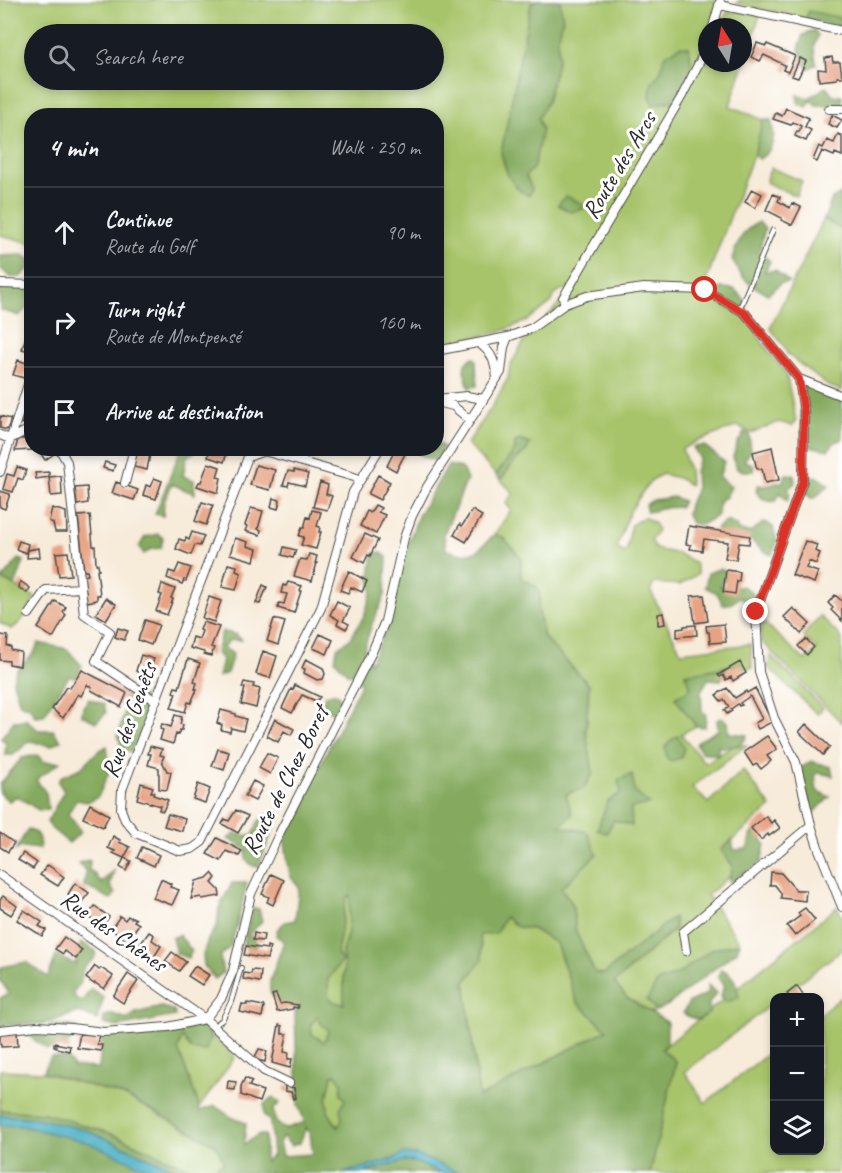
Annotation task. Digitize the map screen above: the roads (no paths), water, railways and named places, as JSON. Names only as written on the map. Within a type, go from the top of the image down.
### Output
[{"type":"street","points":[[716,18],[720,2],[842,31]]},
{"type":"street","name":"Route des Arcs","points":[[565,304],[563,298],[682,96],[698,65]]},
{"type":"street","points":[[829,108],[842,109]]},
{"type":"street","points":[[0,284],[24,285]]},
{"type":"street","points":[[444,350],[508,337],[532,328],[565,304],[587,296],[645,288],[705,290],[745,313],[799,379],[842,396]]},
{"type":"street","name":"Route de Chez Boret","points":[[205,1019],[221,999],[233,971],[251,894],[372,652],[385,621],[404,538],[412,516],[427,487],[501,372],[504,347],[508,337]]},
{"type":"street","points":[[479,343],[490,351],[498,377]]},
{"type":"street","points":[[799,379],[804,412],[803,480],[756,612],[759,672],[774,717],[796,762],[811,825],[842,907]]},
{"type":"street","points":[[0,472],[24,396]]},
{"type":"street","points":[[444,399],[467,396],[483,399]]},
{"type":"street","points":[[444,403],[453,406],[470,420]]},
{"type":"street","points":[[0,435],[10,438],[24,432]]},
{"type":"street","points":[[63,456],[67,462],[84,614],[110,632],[96,661],[156,701]]},
{"type":"street","points":[[125,483],[132,456]]},
{"type":"street","name":"Rue des Genêts","points":[[251,456],[248,457],[122,790],[121,810],[125,820],[136,833],[180,851],[192,849],[202,842],[321,608],[353,492],[375,456]]},
{"type":"street","name":"Rue des Genêts","points":[[280,456],[360,480]]},
{"type":"street","points":[[29,615],[46,590],[81,588]]},
{"type":"street","points":[[686,951],[683,932],[811,825]]},
{"type":"street","name":"Rue des Chênes","points":[[0,875],[205,1019],[264,1071],[289,1083]]},
{"type":"street","points":[[0,1030],[37,1026],[104,1032],[168,1027],[205,1019]]},
{"type":"lane","points":[[740,310],[773,230]]},
{"type":"lane","points":[[303,463],[304,456]]},
{"type":"lane","points":[[213,1026],[222,1020],[231,1002],[241,968]]},
{"type":"water","points":[[0,1115],[37,1118],[86,1130],[184,1173],[157,1173],[87,1142],[22,1126],[0,1125]]},
{"type":"water","points":[[403,1154],[416,1155],[461,1173],[441,1173],[415,1162],[404,1161],[363,1173],[343,1173],[394,1159]]}]
